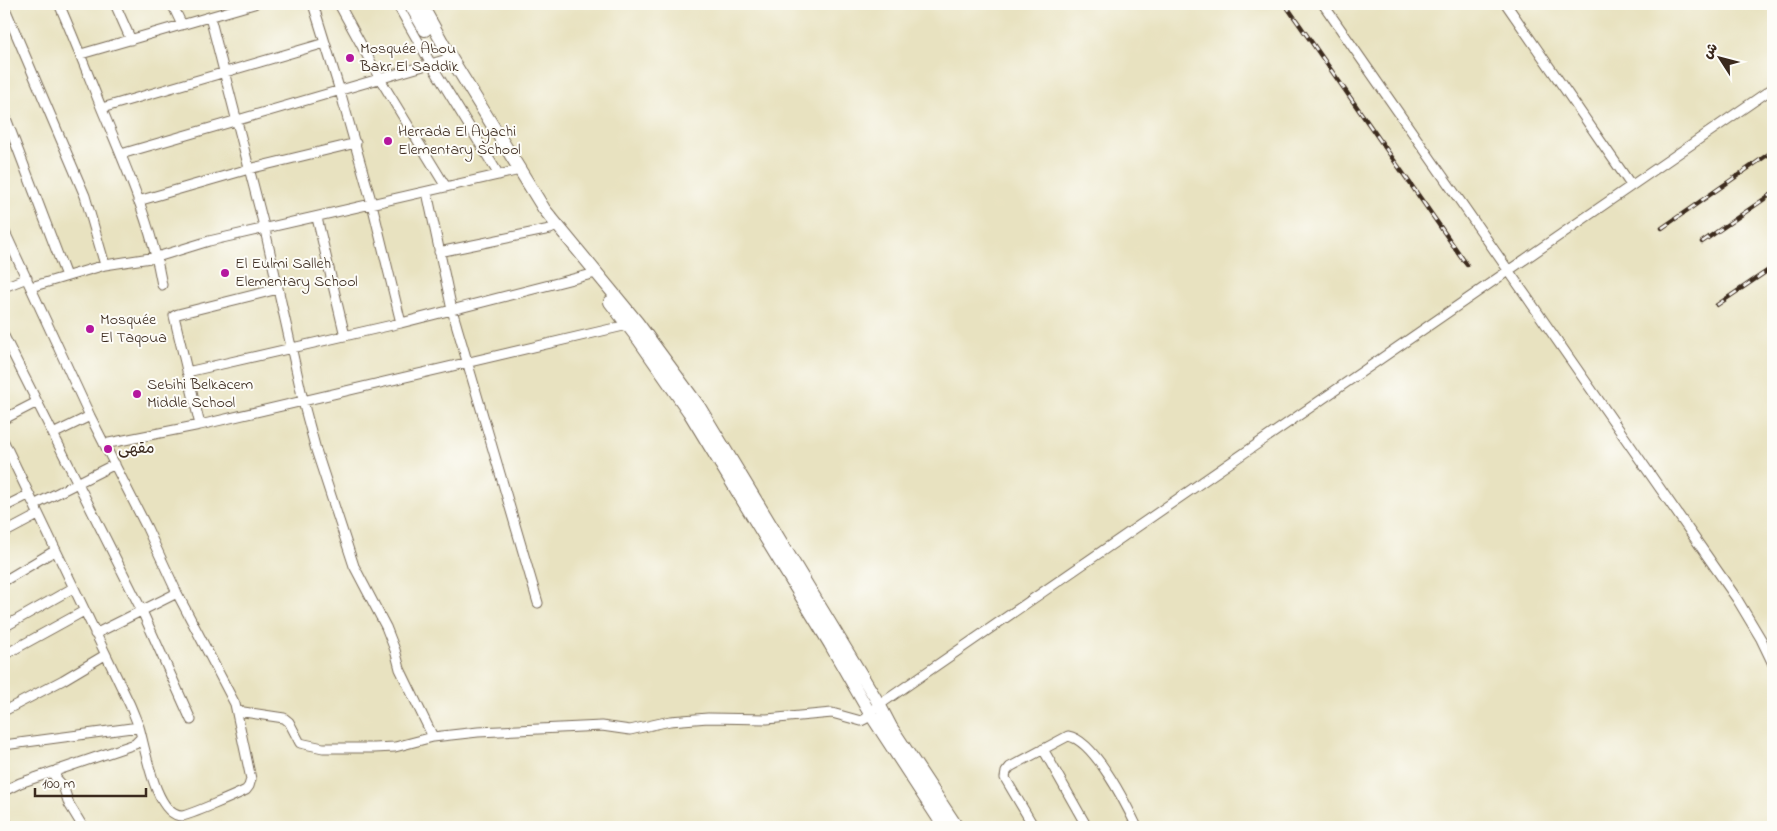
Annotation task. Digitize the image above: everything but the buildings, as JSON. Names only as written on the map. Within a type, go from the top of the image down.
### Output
[{"type":"main road","points":[[410,4],[442,61],[516,172],[544,209],[554,228],[700,408],[879,704],[891,727],[957,827]]},
{"type":"main road","points":[[421,4],[442,61]]},
{"type":"main road","points":[[632,324],[690,412],[870,714],[944,827]]},
{"type":"street","points":[[59,4],[121,154],[157,256],[162,284]]},
{"type":"street","points":[[115,4],[130,40]]},
{"type":"street","points":[[172,4],[182,25]]},
{"type":"street","points":[[81,54],[210,17],[231,7],[254,4]]},
{"type":"street","points":[[313,4],[356,143],[401,323]]},
{"type":"street","points":[[339,4],[380,79],[446,187]]},
{"type":"street","points":[[397,4],[442,61],[499,175]]},
{"type":"street","points":[[1323,4],[1738,599],[1773,664]]},
{"type":"street","points":[[1506,4],[1631,186]]},
{"type":"street","points":[[4,6],[85,196],[106,265]]},
{"type":"street","points":[[210,17],[264,230],[316,450],[350,557],[386,627],[400,669],[433,737]]},
{"type":"street","points":[[102,108],[325,43]]},
{"type":"street","points":[[121,154],[442,61]]},
{"type":"street","points":[[237,711],[284,718],[289,722],[300,743],[312,747],[334,749],[395,747],[433,737],[505,730],[602,726],[630,730],[670,721],[708,718],[781,718],[832,713],[860,721],[879,704],[1773,88]]},
{"type":"street","points":[[4,113],[66,276]]},
{"type":"street","points":[[138,201],[249,169],[356,143]]},
{"type":"street","points":[[4,286],[66,276],[106,265],[157,256],[209,242],[516,172]]},
{"type":"street","points":[[427,192],[452,310],[538,603]]},
{"type":"street","points":[[317,218],[345,336]]},
{"type":"street","points":[[440,252],[554,228]]},
{"type":"street","points":[[4,230],[90,416],[237,711],[250,779],[250,786],[240,793],[187,815],[176,815],[170,812],[154,785],[139,727],[4,442]]},
{"type":"street","points":[[187,372],[401,323],[592,274]]},
{"type":"street","points":[[200,425],[174,318],[176,315],[278,289]]},
{"type":"street","points":[[104,444],[200,425],[632,324]]},
{"type":"street","points":[[4,336],[142,611],[191,720]]},
{"type":"street","points":[[4,419],[37,402]]},
{"type":"street","points":[[53,434],[90,416]]},
{"type":"street","points":[[34,504],[115,464]]},
{"type":"street","points":[[4,508],[28,495]]},
{"type":"street","points":[[4,533],[38,515]]},
{"type":"street","points":[[4,581],[56,550]]},
{"type":"street","points":[[4,627],[73,588]]},
{"type":"street","points":[[95,634],[177,593]]},
{"type":"street","points":[[4,655],[84,611]]},
{"type":"street","points":[[4,712],[63,680],[105,654]]},
{"type":"street","points":[[4,745],[139,727]]},
{"type":"street","points":[[1034,827],[1004,778],[1006,772],[1010,767],[1068,736],[1075,737],[1091,752],[1118,789],[1138,827]]},
{"type":"street","points":[[4,791],[20,783],[135,744],[141,738]]},
{"type":"street","points":[[1044,749],[1087,827]]},
{"type":"street","points":[[57,770],[56,777],[63,786],[69,804],[83,827]]},
{"type":"street","points":[[4,816],[8,827]]},
{"type":"railway","points":[[1285,4],[1467,265]]},
{"type":"railway","points":[[1662,228],[1773,151]]},
{"type":"railway","points":[[1702,242],[1773,193]]},
{"type":"railway","points":[[1717,305],[1773,267]]},
{"type":"place","name":"Mosquée Abou Bakr El Saddik","points":[[350,58]]},
{"type":"place","name":"Herrada El Ayachi Elementary School","points":[[388,141]]},
{"type":"place","name":"El Eulmi Salleh Elementary School","points":[[225,273]]},
{"type":"place","name":"Mosquée El Taqoua","points":[[90,329]]},
{"type":"place","name":"Sebihi Belkacem Middle School","points":[[137,394]]},
{"type":"place","name":"مقهى","points":[[108,449]]}]
